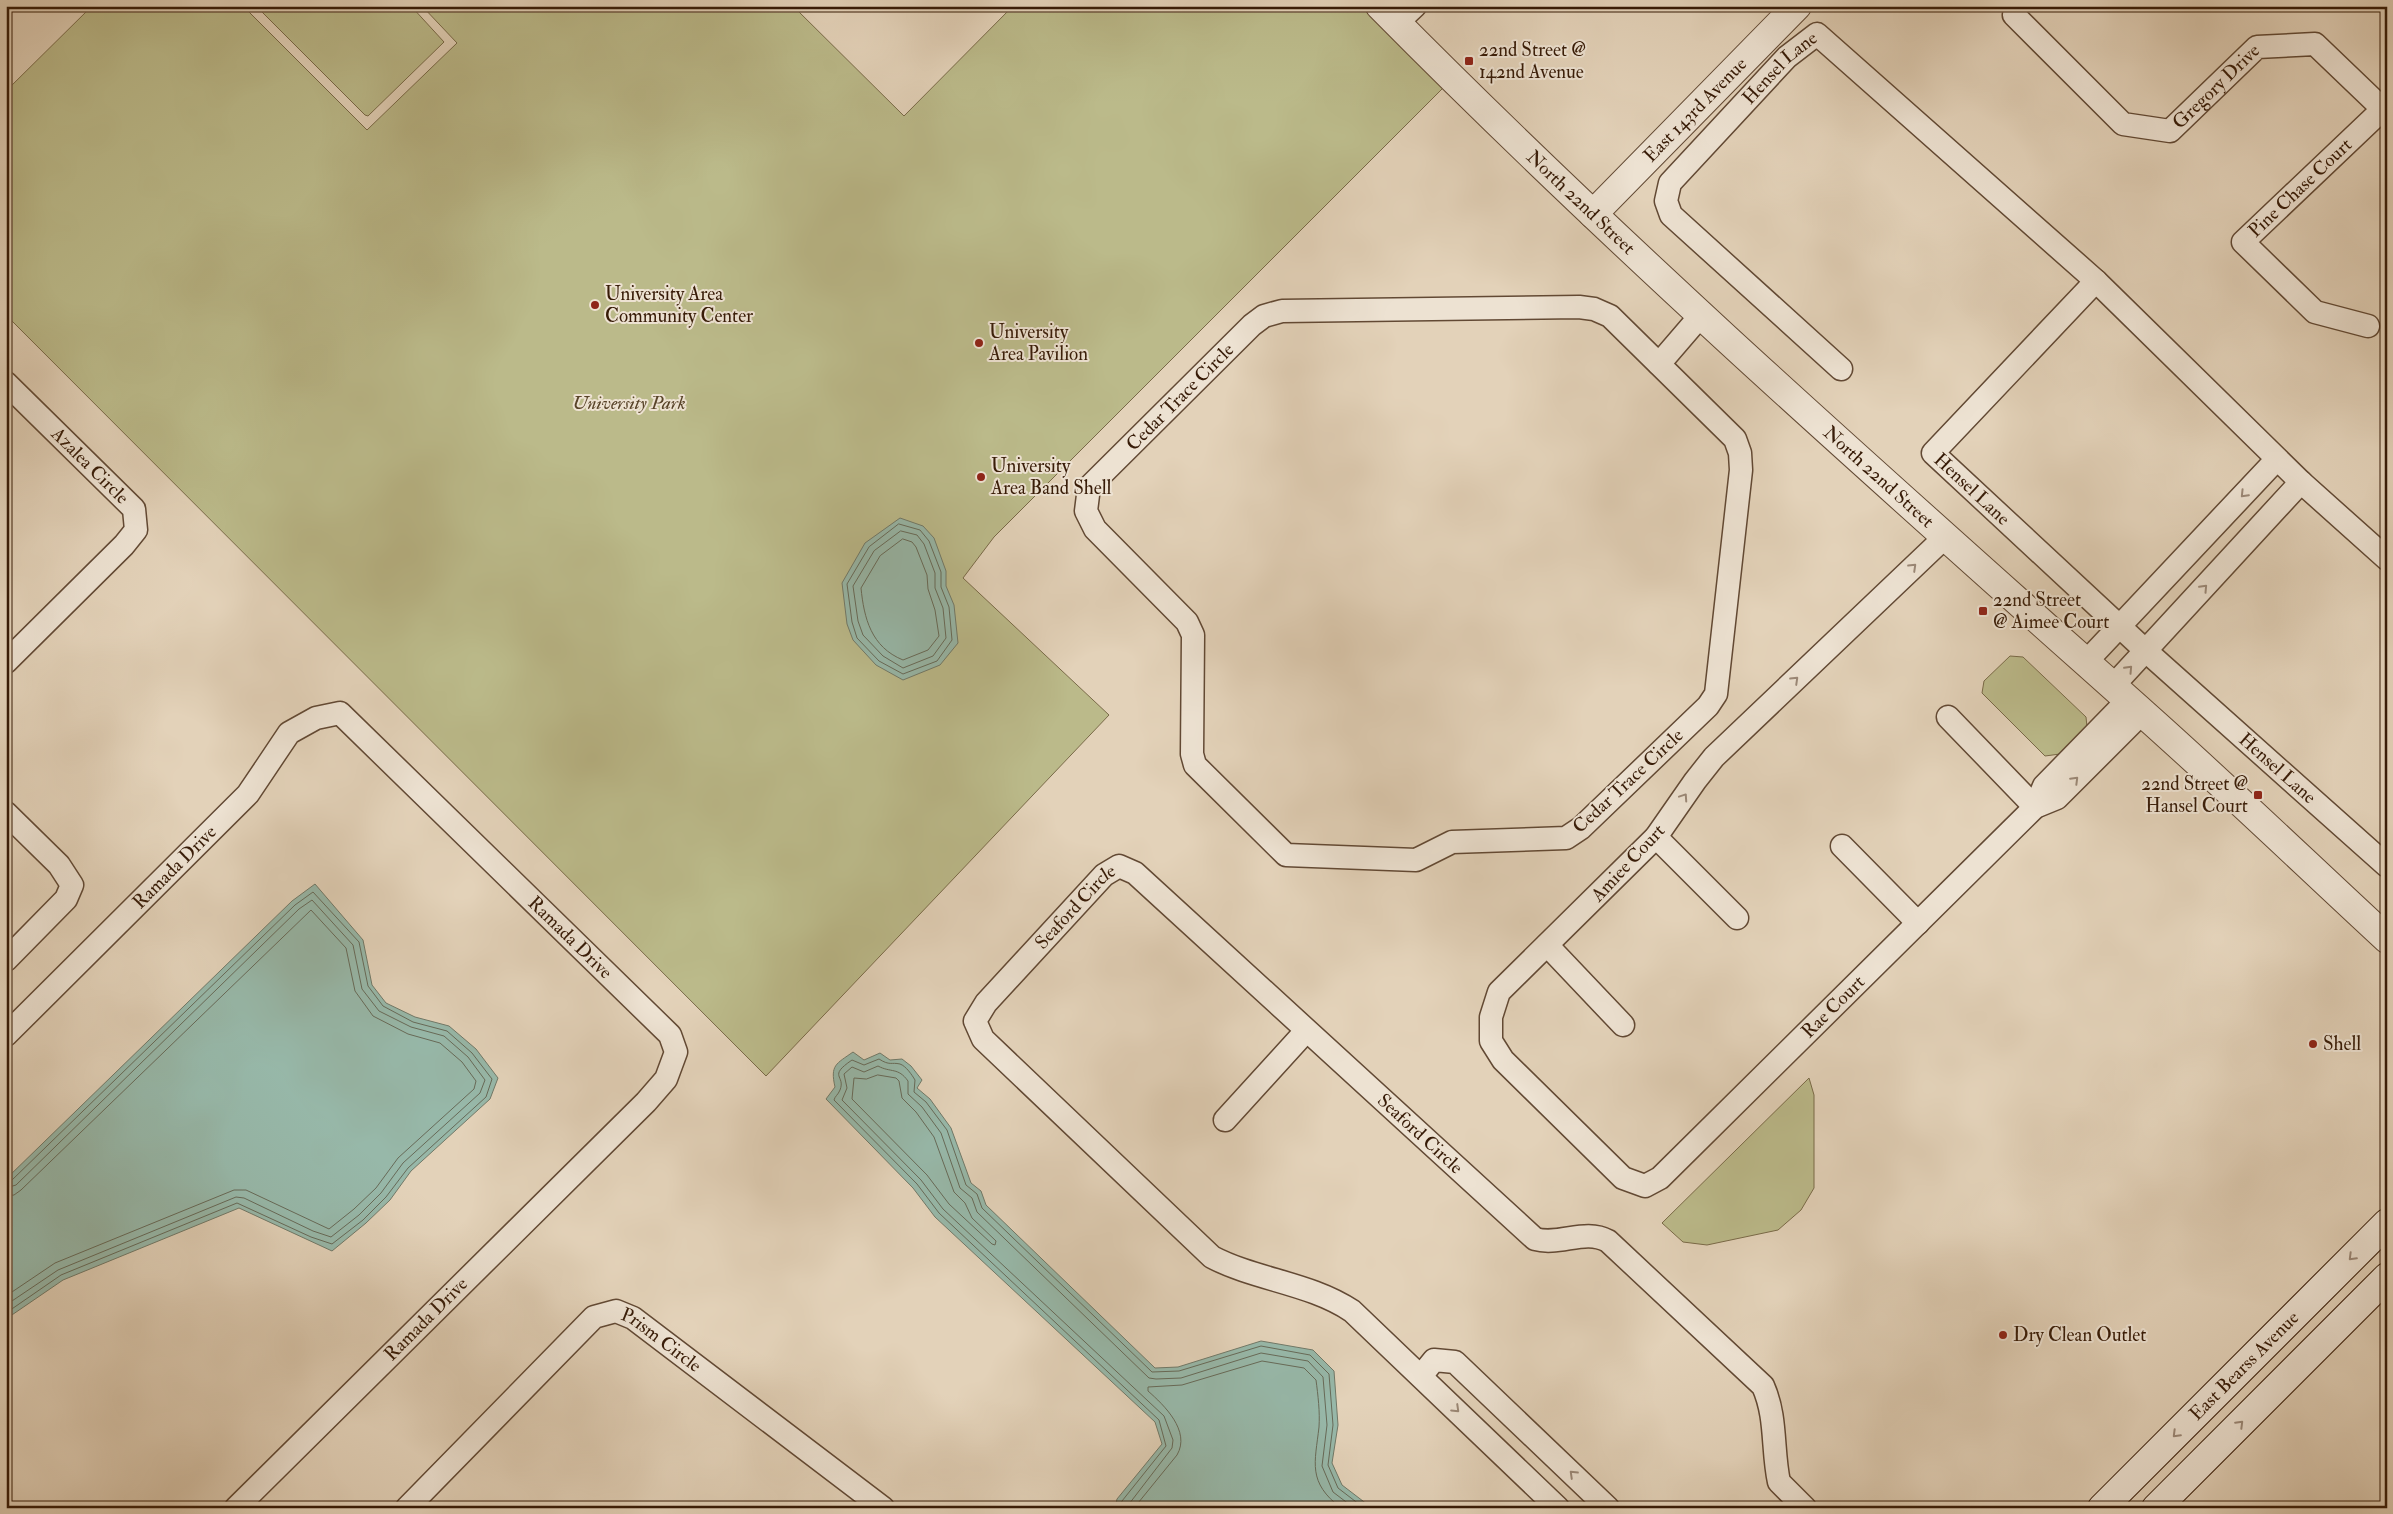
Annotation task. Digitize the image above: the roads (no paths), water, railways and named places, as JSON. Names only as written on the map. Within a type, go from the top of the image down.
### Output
[{"type":"street","name":"Gregory Drive","points":[[2016,6],[2014,15],[2123,124],[2170,131],[2257,47],[2315,44],[2385,111]]},
{"type":"street","points":[[1794,9],[1818,34]]},
{"type":"street","name":"East 143rd Avenue","points":[[1594,214],[1794,9]]},
{"type":"street","name":"North 22nd Street","points":[[1397,12],[1594,214],[1944,538],[2127,700],[2387,938]]},
{"type":"street","name":"Hensel Lane","points":[[1841,369],[1671,215],[1666,200],[1670,183],[1787,57],[1818,34],[2096,281],[2301,482],[2387,559]]},
{"type":"street","name":"Pine Chase Court","points":[[2368,326],[2315,312],[2243,242],[2385,111]]},
{"type":"street","name":"Hensel Lane","points":[[2096,281],[1933,453],[2146,651],[2387,866]]},
{"type":"street","name":"Cedar Trace Circle","points":[[1579,307],[1594,309],[1610,316],[1659,364],[1735,438],[1740,453],[1742,470],[1716,694],[1708,706],[1580,828],[1566,838],[1452,842],[1416,860],[1286,855],[1195,766],[1192,754],[1193,635],[1187,622],[1095,529],[1086,511],[1089,487],[1252,325],[1264,316],[1282,311],[1579,307]]},
{"type":"street","points":[[1659,364],[1702,314]]},
{"type":"street","name":"Azalea Circle","points":[[6,383],[134,509],[136,530],[124,545],[6,662]]},
{"type":"street","points":[[2085,663],[2277,459]]},
{"type":"street","points":[[2146,651],[2301,482]]},
{"type":"street","name":"Amiee Court","points":[[1624,1178],[1503,1060],[1490,1041],[1491,1017],[1499,992],[1656,837],[1714,757],[1944,538]]},
{"type":"street","name":"Rae Court","points":[[1624,1178],[1645,1186],[1660,1178],[2036,807],[2057,798],[2127,700],[2146,651]]},
{"type":"street","name":"Ramada Drive","points":[[6,1035],[248,794],[289,733],[316,718],[340,713],[670,1035],[676,1052],[666,1079],[646,1102],[236,1508]]},
{"type":"street","points":[[1948,717],[2036,807]]},
{"type":"street","points":[[6,813],[59,865],[72,884],[66,899],[6,960]]},
{"type":"street","points":[[1656,837],[1737,918]]},
{"type":"street","points":[[1842,846],[1918,923]]},
{"type":"street","name":"Seaford Circle","points":[[1558,1508],[1352,1311],[1341,1304],[1233,1269],[1212,1257],[983,1040],[975,1021],[986,1004],[1104,875],[1119,866],[1135,872],[1306,1031],[1535,1239],[1544,1242],[1588,1235],[1598,1236],[1608,1241],[1763,1386],[1769,1399],[1773,1417],[1779,1482],[1805,1508]]},
{"type":"street","points":[[1547,945],[1624,1025]]},
{"type":"street","points":[[1225,1120],[1306,1031]]},
{"type":"street","name":"East Bearss Avenue","points":[[2102,1508],[2387,1223]]},
{"type":"street","name":"East Bearss Avenue","points":[[2156,1508],[2387,1276]]},
{"type":"street","name":"Prism Circle","points":[[409,1507],[594,1317],[616,1311],[633,1318],[883,1508]]},
{"type":"street","points":[[1421,1376],[1434,1360],[1455,1362],[1608,1508]]},
{"type":"water","points":[[900,518],[923,526],[934,538],[946,571],[946,586],[954,605],[958,643],[940,665],[903,680],[876,665],[853,640],[847,624],[842,583],[865,543]]},
{"type":"water","points":[[315,884],[363,940],[372,985],[386,1003],[415,1017],[449,1026],[476,1049],[498,1078],[490,1099],[411,1171],[390,1200],[332,1251],[239,1208],[63,1280],[6,1319],[6,1179],[292,901]]},
{"type":"water","points":[[853,1052],[864,1060],[880,1053],[890,1060],[902,1059],[911,1066],[922,1080],[917,1088],[930,1099],[951,1128],[971,1183],[981,1191],[986,1205],[1155,1368],[1178,1367],[1261,1341],[1313,1350],[1334,1371],[1338,1425],[1332,1463],[1342,1485],[1372,1508],[1115,1508],[1117,1499],[1162,1444],[1155,1422],[935,1217],[913,1188],[826,1099],[835,1087],[834,1069],[842,1059]]},
{"type":"place","name":"22nd Street @ 142nd Avenue","points":[[1469,61]]},
{"type":"place","name":"University Area Community Center","points":[[595,305]]},
{"type":"place","name":"University Area Pavilion","points":[[979,343]]},
{"type":"place","name":"University Area Band Shell","points":[[981,477]]},
{"type":"place","name":"22nd Street @ Aimee Court","points":[[1983,611]]},
{"type":"place","name":"22nd Street @ Hansel Court","points":[[2258,795]]},
{"type":"place","name":"Shell","points":[[2313,1044]]},
{"type":"place","name":"Dry Clean Outlet","points":[[2003,1335]]},
{"type":"park label","name":"University Park","points":[[629,403]]}]
